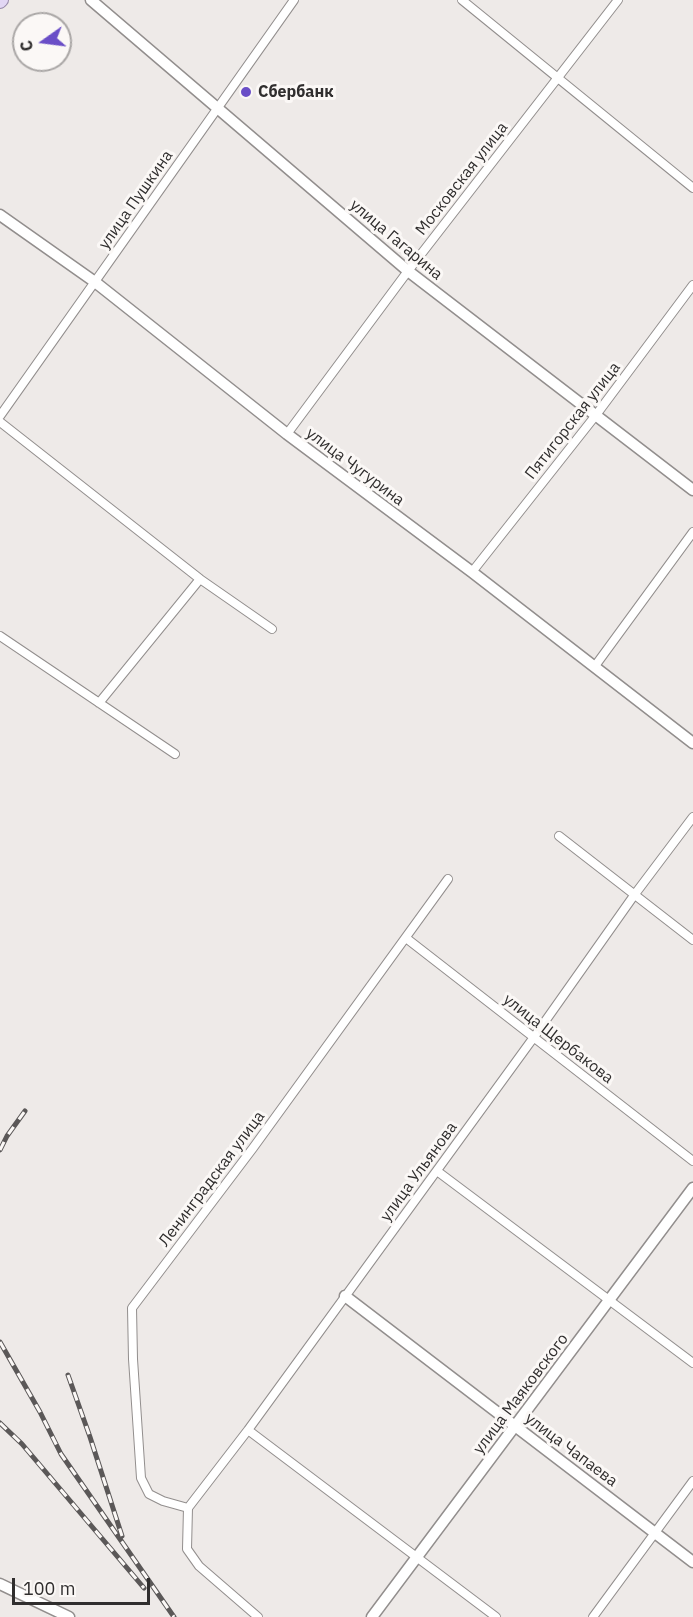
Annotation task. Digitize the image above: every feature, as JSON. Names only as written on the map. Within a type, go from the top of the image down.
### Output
[{"type":"street","name":"улица Гагарина","points":[[91,0],[408,271],[693,490]]},
{"type":"street","name":"улица Пушкина","points":[[0,416],[294,0]]},
{"type":"street","points":[[462,0],[693,188]]},
{"type":"street","name":"Московская улица","points":[[287,434],[408,271],[618,0]]},
{"type":"street","name":"улица Чугурина","points":[[0,215],[95,282],[287,434],[472,572],[693,743]]},
{"type":"street","name":"Пятигорская улица","points":[[472,572],[596,415],[693,285]]},
{"type":"street","points":[[0,422],[200,579],[272,629]]},
{"type":"street","points":[[595,666],[693,532]]},
{"type":"street","points":[[99,703],[200,579]]},
{"type":"street","points":[[0,636],[175,754]]},
{"type":"street","name":"улица Ульянова","points":[[188,1508],[248,1430],[437,1171],[634,894],[693,818]]},
{"type":"street","points":[[559,836],[693,940]]},
{"type":"street","name":"Ленинградская улица","points":[[188,1508],[163,1501],[150,1494],[141,1478],[132,1308],[246,1157],[448,879]]},
{"type":"street","name":"улица Щербакова","points":[[406,938],[693,1161]]},
{"type":"street","points":[[437,1171],[693,1363]]},
{"type":"street","name":"улица Маяковского","points":[[372,1617],[693,1188]]},
{"type":"street","name":"улица Чапаева","points":[[345,1296],[693,1562]]},
{"type":"street","points":[[248,1430],[496,1617]]},
{"type":"street","points":[[593,1617],[693,1481]]},
{"type":"street","points":[[188,1508],[187,1549],[199,1566],[258,1617]]},
{"type":"street","points":[[0,1584],[69,1617]]},
{"type":"railway","points":[[0,1150],[25,1111]]},
{"type":"railway","points":[[0,1342],[61,1454],[174,1617]]},
{"type":"railway","points":[[68,1375],[122,1536]]},
{"type":"railway","points":[[0,1423],[22,1444],[144,1588]]},
{"type":"place","name":"Сбербанк","points":[[246,92]]}]
